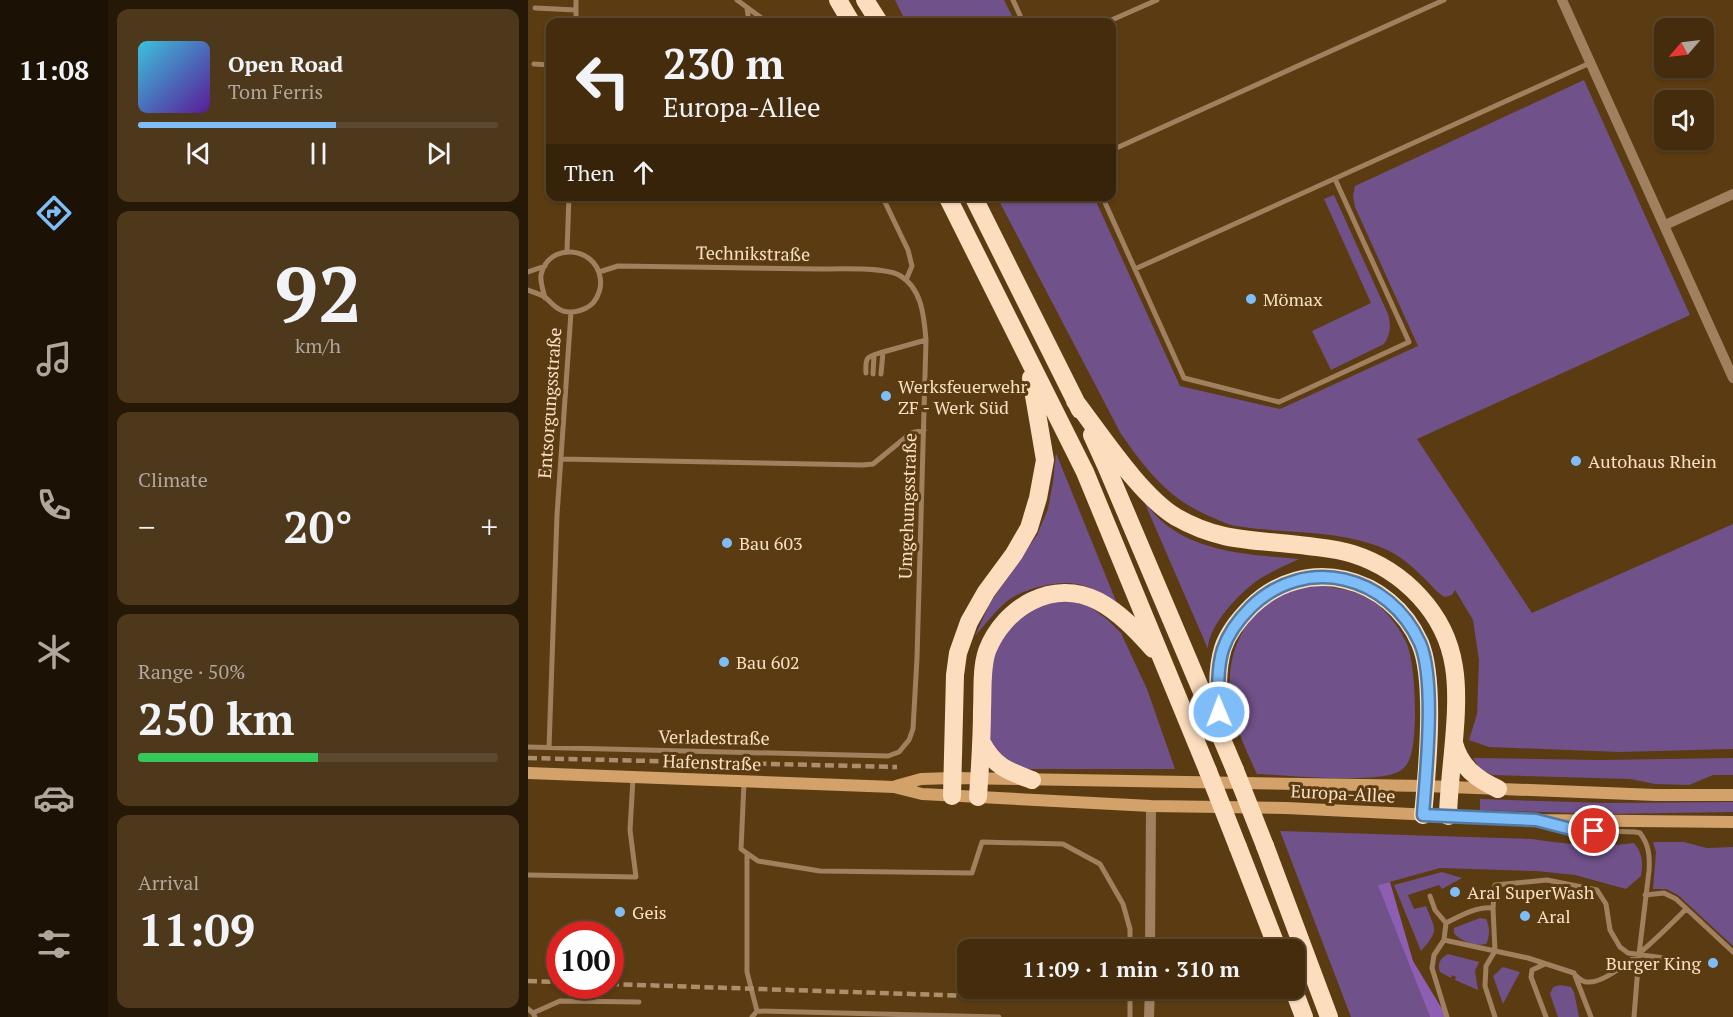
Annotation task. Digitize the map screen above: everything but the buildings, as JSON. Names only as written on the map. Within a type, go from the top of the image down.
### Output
[{"type":"highway","points":[[838,0],[849,18]]},
{"type":"highway","points":[[866,0],[877,18]]},
{"type":"highway","points":[[950,201],[1085,472],[1165,664],[1274,939]]},
{"type":"highway","points":[[975,201],[1107,468],[1221,734],[1329,1017]]},
{"type":"highway","points":[[952,787],[955,675],[958,653],[969,622],[986,592],[1014,554],[1029,528],[1038,498],[1045,460],[1025,349]]},
{"type":"highway","points":[[1075,401],[1147,494],[1174,516],[1216,536],[1251,542],[1320,547],[1353,554],[1388,570],[1406,584],[1432,612],[1450,650],[1456,687],[1448,816]]},
{"type":"highway","points":[[1221,734],[1218,689],[1224,648],[1242,616],[1270,592],[1284,584],[1318,576],[1338,577],[1361,584],[1392,605],[1404,618],[1420,643],[1424,656],[1428,682],[1423,815]]},
{"type":"highway","points":[[978,797],[983,675],[987,652],[1000,626],[1011,614],[1041,596],[1059,593],[1076,594],[1097,600],[1139,633],[1165,664]]},
{"type":"highway","points":[[1453,741],[1456,755],[1471,773],[1498,789]]},
{"type":"highway","points":[[982,743],[998,766],[1032,780]]},
{"type":"highway","points":[[1297,999],[1304,1017]]},
{"type":"street","points":[[1562,0],[1733,378]]},
{"type":"street","points":[[1665,225],[1733,194]]},
{"type":"street","name":"Hafenstraße","points":[[528,773],[894,787],[922,794],[952,787]]},
{"type":"street","name":"Hafenstraße","points":[[894,787],[921,778],[952,787]]},
{"type":"street","name":"Europa-Allee","points":[[952,787],[979,779],[1425,786],[1656,795],[1733,795]]},
{"type":"street","name":"Europa-Allee","points":[[952,787],[978,797],[1151,806],[1286,808],[1536,820],[1733,822]]},
{"type":"street","points":[[1150,939],[1151,806]]},
{"type":"street","points":[[1149,1017],[1150,999]]},
{"type":"lane","points":[[576,0],[576,18]]},
{"type":"lane","points":[[737,0],[761,18]]},
{"type":"lane","points":[[1013,0],[1021,18]]},
{"type":"lane","points":[[1116,18],[1157,0]]},
{"type":"lane","points":[[1116,148],[1444,0]]},
{"type":"lane","points":[[535,8],[576,10]]},
{"type":"lane","points":[[747,8],[748,18]]},
{"type":"lane","points":[[1135,269],[1591,63]]},
{"type":"lane","points":[[534,64],[546,65]]},
{"type":"lane","points":[[1104,201],[1184,378],[1279,402],[1410,342],[1335,179]]},
{"type":"lane","points":[[567,251],[569,201]]},
{"type":"lane","points":[[884,201],[908,250],[912,266],[906,280]]},
{"type":"lane","points":[[528,272],[545,266],[557,255],[567,251],[578,252],[589,257],[599,272],[601,283],[599,294],[593,302],[585,309],[571,312],[552,306],[545,298],[528,290]]},
{"type":"lane","points":[[545,266],[541,275],[545,298]]},
{"type":"lane","name":"Technikstraße","points":[[599,272],[618,266],[853,269],[896,273],[906,280]]},
{"type":"lane","name":"Umgehungsstraße","points":[[899,752],[909,740],[913,729],[926,340],[920,302],[906,280]]},
{"type":"lane","name":"Entsorgungsstraße","points":[[549,748],[557,515],[571,312]]},
{"type":"lane","points":[[869,374],[866,360],[874,355],[926,340]]},
{"type":"lane","points":[[881,374],[883,352]]},
{"type":"lane","points":[[561,459],[863,465],[873,464],[911,432],[924,430]]},
{"type":"lane","name":"Verladestraße","points":[[528,747],[888,756],[899,752]]},
{"type":"lane","points":[[528,875],[636,877],[630,830],[633,776]]},
{"type":"lane","points":[[744,781],[741,849],[758,861],[820,871],[972,873],[982,842],[1063,844],[1100,864],[1124,904],[1130,939]]},
{"type":"lane","points":[[1536,820],[1575,830],[1640,833],[1647,846],[1650,857],[1634,1017]]},
{"type":"lane","points":[[747,855],[747,972],[757,1011]]},
{"type":"lane","points":[[1495,1017],[1485,986],[1486,966],[1495,951],[1493,908],[1495,885],[1547,880],[1597,890],[1606,904],[1613,938],[1628,953],[1678,960]]},
{"type":"lane","points":[[1645,895],[1664,893],[1676,899],[1733,952]]},
{"type":"lane","points":[[1430,896],[1435,910],[1446,923],[1444,940],[1434,955],[1432,968],[1448,1017]]},
{"type":"lane","points":[[1446,923],[1468,913],[1487,907],[1493,908]]},
{"type":"lane","points":[[1444,940],[1545,964],[1574,974],[1583,981],[1595,981],[1639,954],[1686,909]]},
{"type":"lane","points":[[1545,964],[1532,970],[1531,977],[1546,1017]]},
{"type":"lane","points":[[1574,974],[1591,1017]]},
{"type":"lane","points":[[1130,999],[1130,1017]]},
{"type":"lane","points":[[532,1013],[560,1001],[639,1002]]},
{"type":"lane","points":[[752,1017],[757,1011]]},
{"type":"lane","points":[[757,1011],[999,1017]]},
{"type":"shaded area","points":[[895,0],[1004,0],[1013,18],[904,18]]},
{"type":"shaded area","points":[[1584,80],[1690,315],[1417,439],[1532,613],[1733,524],[1733,749],[1620,752],[1489,747],[1469,740],[1477,714],[1479,660],[1473,620],[1455,590],[1452,595],[1445,597],[1393,553],[1363,541],[1233,525],[1198,511],[1172,494],[1150,473],[1121,434],[999,201],[1096,201],[1180,386],[1280,409],[1418,346],[1355,207],[1353,196],[1355,186]]},
{"type":"shaded area","points":[[1334,195],[1388,314],[1390,326],[1384,344],[1331,370],[1312,331],[1371,303],[1324,199]]},
{"type":"shaded area","points":[[1056,453],[1118,606],[1083,585],[1060,583],[1050,585],[1013,597],[975,636],[990,603],[1037,535],[1048,509]]},
{"type":"shaded area","points":[[1143,499],[1157,517],[1173,530],[1192,540],[1233,552],[1299,559],[1261,578],[1236,599],[1214,629],[1208,649]]},
{"type":"shaded area","points":[[1312,585],[1346,590],[1370,599],[1390,617],[1407,644],[1414,684],[1414,734],[1409,760],[1398,772],[1370,778],[1309,777],[1257,774],[1252,764],[1239,733],[1231,702],[1230,676],[1236,646],[1250,620],[1260,609],[1285,593]]},
{"type":"shaded area","points":[[1057,601],[1089,606],[1121,633],[1147,689],[1175,769],[1021,769],[990,748],[990,676],[1001,634],[1029,610]]},
{"type":"shaded area","points":[[1473,758],[1600,760],[1733,758],[1733,775],[1713,775],[1689,785],[1655,784],[1630,779],[1493,775],[1480,769]]},
{"type":"shaded area","points":[[1480,799],[1607,803],[1733,802],[1733,812],[1605,814],[1480,810]]},
{"type":"shaded area","points":[[1280,831],[1532,839],[1596,845],[1634,843],[1641,855],[1642,871],[1641,876],[1626,889],[1575,875],[1536,871],[1440,868],[1379,885],[1430,1017],[1351,1017]]},
{"type":"shaded area","points":[[1653,842],[1684,842],[1707,848],[1733,847],[1733,946],[1678,895],[1666,889],[1653,889],[1656,852]]},
{"type":"shaded area","points":[[1442,872],[1462,878],[1442,889],[1439,885],[1408,895],[1414,909],[1426,906],[1434,926],[1431,939],[1421,951],[1394,885]]},
{"type":"shaded area","points":[[1390,882],[1413,961],[1447,1017],[1430,1017],[1378,885]]},
{"type":"shaded area","points":[[1480,918],[1486,919],[1488,925],[1489,935],[1486,944],[1468,943],[1454,933],[1454,928]]},
{"type":"shaded area","points":[[1448,954],[1479,962],[1475,971],[1478,990],[1455,980],[1456,977],[1452,975],[1451,978],[1440,972],[1440,962]]},
{"type":"shaded area","points":[[1503,967],[1520,972],[1503,1004],[1493,976]]},
{"type":"shaded area","points":[[1560,985],[1571,987],[1574,992],[1579,1017],[1558,1017],[1550,994],[1553,987]]},
{"type":"railway","points":[[528,758],[897,767]]},
{"type":"railway","points":[[528,981],[546,982]]},
{"type":"railway","points":[[624,984],[957,996]]},
{"type":"place","name":"Mömax","points":[[1251,299]]},
{"type":"place","name":"Werksfeuerwehr ZF - Werk Süd","points":[[886,396]]},
{"type":"place","name":"Autohaus Rhein","points":[[1576,461]]},
{"type":"place","name":"Bau 603","points":[[727,543]]},
{"type":"place","name":"Bau 602","points":[[724,662]]},
{"type":"place","name":"Aral SuperWash","points":[[1455,892]]},
{"type":"place","name":"Geis","points":[[620,912]]},
{"type":"place","name":"Aral","points":[[1525,916]]},
{"type":"place","name":"Burger King","points":[[1713,963]]},
{"type":"route","points":[[1219,712],[1218,689],[1224,648],[1242,616],[1256,603],[1284,584],[1300,579],[1318,576],[1338,577],[1361,584],[1392,605],[1404,618],[1420,643],[1424,656],[1428,682],[1428,720],[1423,815],[1536,820],[1575,830],[1594,831]]}]
